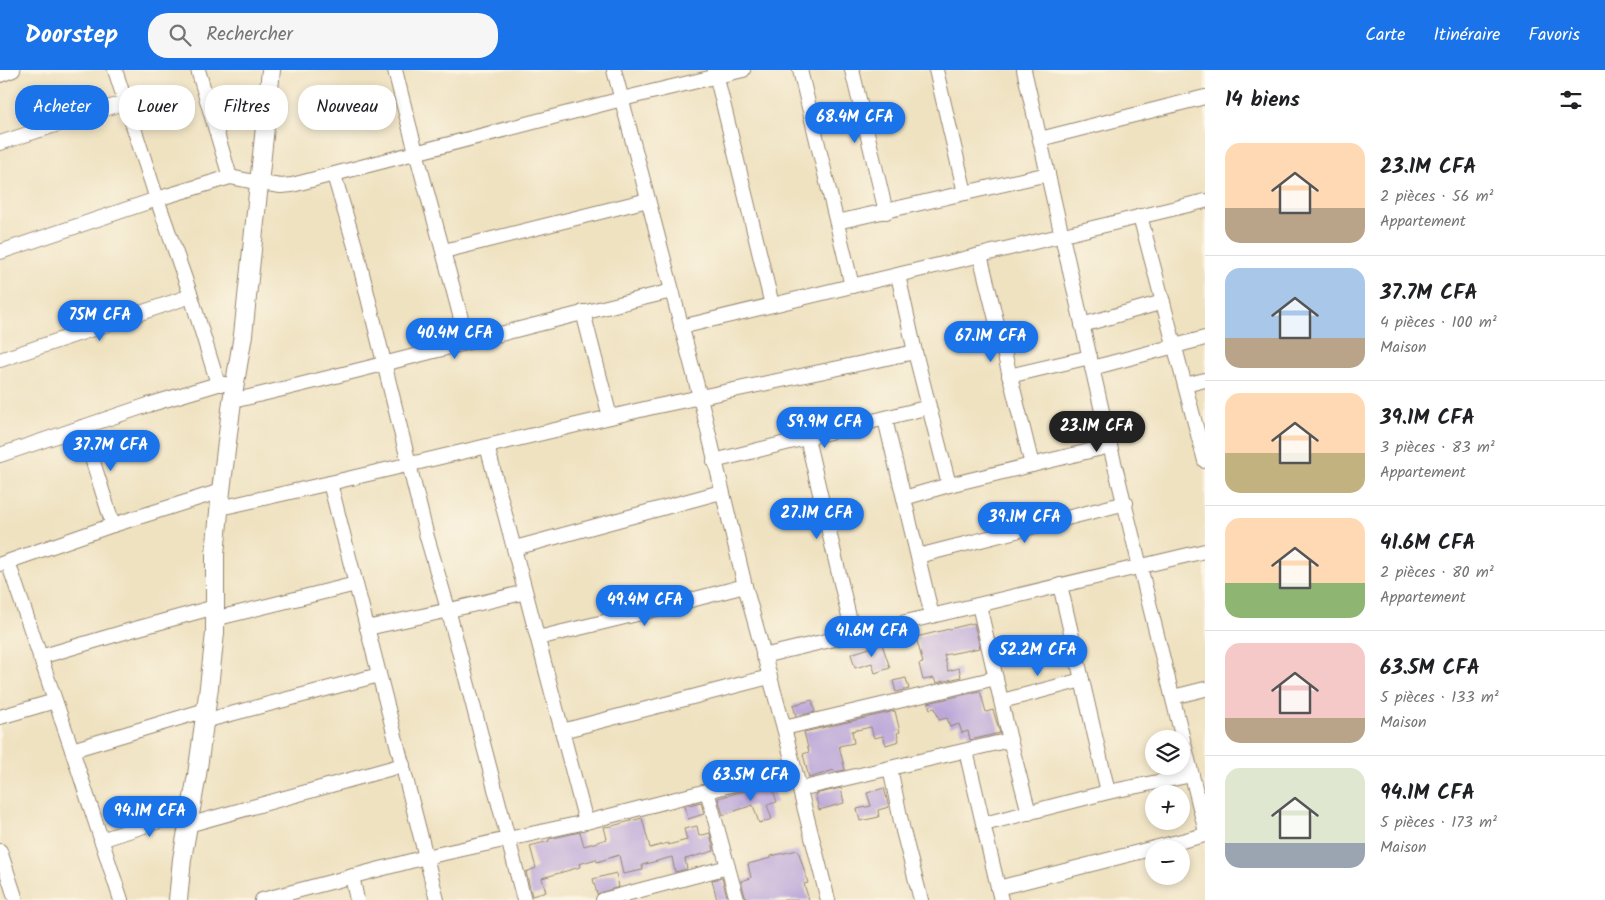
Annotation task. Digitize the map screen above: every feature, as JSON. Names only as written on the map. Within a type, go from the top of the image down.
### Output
[{"type":"main road","points":[[178,900],[189,818],[198,776],[214,633],[215,554],[232,400],[227,384],[243,334],[271,70]]},
{"type":"street","points":[[0,75],[14,70]]},
{"type":"street","points":[[115,70],[120,85]]},
{"type":"street","points":[[198,70],[230,177]]},
{"type":"street","points":[[395,70],[415,153],[444,251],[466,342]]},
{"type":"street","points":[[614,70],[700,397],[721,492],[763,656],[784,728],[828,900]]},
{"type":"street","points":[[0,252],[157,199],[230,177],[281,186],[292,185],[716,73],[742,70]]},
{"type":"street","points":[[800,70],[852,286]]},
{"type":"street","points":[[852,70],[886,212]]},
{"type":"street","points":[[936,70],[965,193]]},
{"type":"street","points":[[1024,70],[1110,446],[1126,503],[1205,828]]},
{"type":"street","points":[[716,73],[772,305]]},
{"type":"street","points":[[1040,139],[1205,97]]},
{"type":"street","points":[[0,143],[119,104]]},
{"type":"street","points":[[0,455],[82,427],[227,384],[191,296],[135,130]]},
{"type":"street","points":[[837,222],[1048,174]]},
{"type":"street","points":[[334,175],[357,253],[427,537],[524,900]]},
{"type":"street","points":[[444,251],[648,200]]},
{"type":"street","points":[[681,327],[1205,200]]},
{"type":"street","points":[[1140,216],[1205,461]]},
{"type":"street","points":[[980,255],[1032,465]]},
{"type":"street","points":[[898,275],[915,352],[949,485]]},
{"type":"street","points":[[232,400],[385,364],[583,312],[672,291]]},
{"type":"street","points":[[0,360],[191,296]]},
{"type":"street","points":[[1082,325],[1163,302]]},
{"type":"street","points":[[583,312],[610,418]]},
{"type":"street","points":[[1009,376],[1091,363],[1205,338]]},
{"type":"street","points":[[121,900],[40,657],[4,564],[113,526],[220,499],[330,484],[700,397],[915,352]]},
{"type":"street","points":[[1185,386],[1205,380]]},
{"type":"street","points":[[714,461],[929,407]]},
{"type":"street","points":[[885,419],[932,616]]},
{"type":"street","points":[[82,427],[113,526]]},
{"type":"street","points":[[807,438],[853,634]]},
{"type":"street","points":[[487,446],[586,822]]},
{"type":"street","points":[[904,498],[949,485],[1110,446]]},
{"type":"street","points":[[330,484],[438,900]]},
{"type":"street","points":[[515,548],[721,492]]},
{"type":"street","points":[[918,556],[1126,503]]},
{"type":"street","points":[[763,656],[1205,551]]},
{"type":"street","points":[[40,657],[128,631],[356,584]]},
{"type":"street","points":[[538,638],[745,586]]},
{"type":"street","points":[[1060,586],[1108,792]]},
{"type":"street","points":[[367,628],[488,602],[525,592]]},
{"type":"street","points":[[979,604],[1029,813]]},
{"type":"street","points":[[72,750],[205,715],[379,675]]},
{"type":"street","points":[[562,730],[769,677]]},
{"type":"street","points":[[784,728],[996,678]]},
{"type":"street","points":[[1002,701],[1082,680]]},
{"type":"street","points":[[1173,697],[1205,689]]},
{"type":"street","points":[[0,717],[55,701]]},
{"type":"street","points":[[800,789],[1010,740]]},
{"type":"street","points":[[966,751],[1000,894],[1205,835]]},
{"type":"street","points":[[101,840],[402,765]]},
{"type":"street","points":[[890,768],[903,831],[921,900]]},
{"type":"street","points":[[262,900],[277,898],[426,857],[586,822],[793,769]]},
{"type":"street","points":[[984,824],[1108,792],[1192,775]]},
{"type":"street","points":[[707,791],[737,900]]},
{"type":"street","points":[[0,851],[16,900]]},
{"type":"street","points":[[603,900],[728,867]]},
{"type":"street","points":[[352,876],[357,900]]},
{"type":"building","points":[[974,623],[980,648],[944,655],[948,671],[959,668],[961,677],[936,683],[934,678],[923,680],[919,664],[923,663],[916,637]]},
{"type":"building","points":[[882,644],[890,668],[875,673],[872,663],[855,668],[851,654]]},
{"type":"building","points":[[906,678],[909,689],[896,692],[893,681]]},
{"type":"building","points":[[980,691],[986,712],[993,710],[1000,733],[970,740],[968,731],[962,733],[959,724],[950,727],[947,718],[939,720],[935,708],[930,709],[928,703]]},
{"type":"building","points":[[812,700],[815,712],[796,716],[793,705]]},
{"type":"building","points":[[895,711],[900,732],[897,733],[899,741],[886,745],[883,736],[874,738],[871,727],[852,731],[854,743],[839,746],[845,770],[835,772],[834,770],[809,778],[803,754],[809,752],[804,732]]},
{"type":"building","points":[[771,784],[777,802],[767,805],[772,819],[759,823],[753,805],[723,815],[718,798]]},
{"type":"building","points":[[841,788],[844,803],[819,810],[815,794]]},
{"type":"building","points":[[884,788],[889,807],[878,810],[879,817],[860,821],[857,809],[871,806],[867,793]]},
{"type":"building","points":[[701,802],[704,814],[688,819],[685,806]]},
{"type":"building","points":[[642,818],[650,848],[687,840],[684,829],[697,826],[699,836],[710,833],[714,851],[685,859],[687,869],[675,872],[672,857],[642,865],[643,870],[623,874],[619,855],[597,862],[596,859],[579,864],[580,867],[542,878],[546,892],[532,896],[526,872],[536,868],[530,846],[549,841],[549,839],[580,832],[584,846],[607,839],[604,827]]},
{"type":"building","points":[[798,850],[808,883],[804,884],[809,900],[746,900],[741,881],[751,878],[748,864],[771,858],[771,856]]},
{"type":"building","points":[[616,873],[619,887],[597,894],[593,879]]},
{"type":"building","points":[[722,878],[728,900],[717,900],[712,880]]}]
